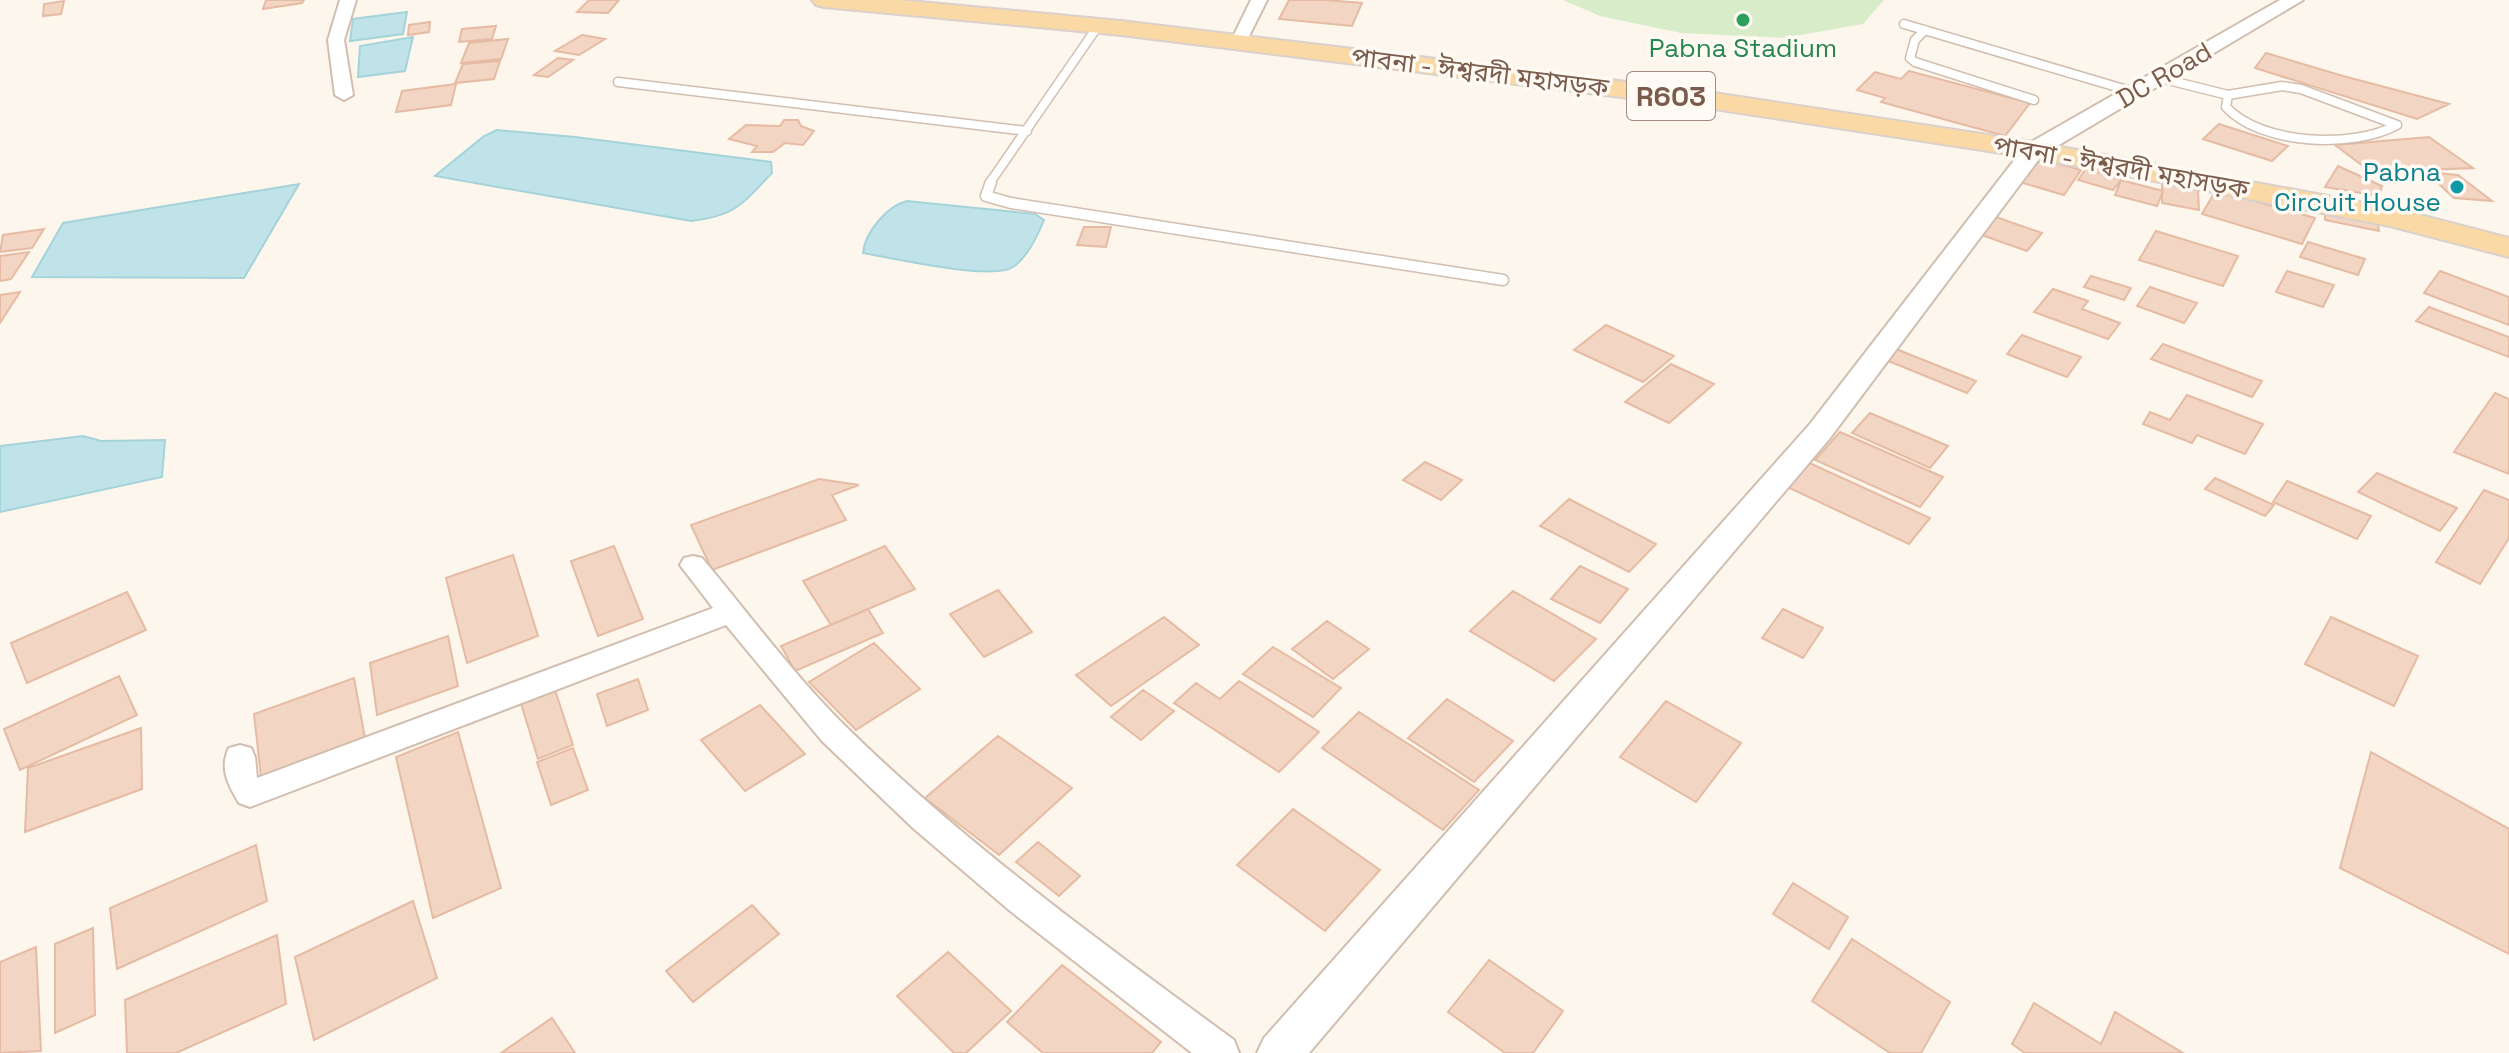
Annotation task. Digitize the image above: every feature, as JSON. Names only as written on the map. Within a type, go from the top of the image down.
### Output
[{"type":"main road","name":"পাবনা - ঈশ্বরদী মহাসড়ক","points":[[824,0],[1098,26],[1701,99],[2034,150],[2393,217],[2509,248]]},
{"type":"street","points":[[344,95],[336,40],[348,0]]},
{"type":"street","points":[[1238,43],[1259,0]]},
{"type":"street","name":"DC Road","points":[[2034,150],[2294,0]]},
{"type":"street","points":[[1281,1053],[1820,431],[2034,150]]},
{"type":"street","points":[[693,565],[776,670],[832,732],[954,846],[1221,1053]]},
{"type":"street","points":[[240,757],[241,779],[250,794],[732,612]]},
{"type":"lane","points":[[1904,24],[2134,92]]},
{"type":"lane","points":[[1098,26],[988,186],[986,196],[1011,203],[1503,280]]},
{"type":"lane","points":[[1925,30],[1915,40],[1910,58],[1915,62],[1927,69],[2034,100]]},
{"type":"lane","points":[[2160,78],[2228,95],[2282,86],[2301,89],[2397,125],[2392,130],[2354,135],[2289,138],[2249,125],[2231,114],[2226,107],[2228,95]]},
{"type":"lane","points":[[618,82],[1027,131]]},
{"type":"green space","name":"Pabna Stadium","points":[[1563,0],[1884,0],[1863,24],[1783,38],[1681,33],[1600,16]]},
{"type":"water","points":[[407,12],[403,34],[350,41],[353,19]]},
{"type":"water","points":[[413,37],[405,71],[358,77],[360,46]]},
{"type":"water","points":[[497,130],[771,162],[772,173],[737,207],[718,216],[691,221],[435,176],[484,136]]},
{"type":"water","points":[[299,184],[244,278],[32,277],[63,223]]},
{"type":"water","points":[[907,201],[1035,214],[1044,220],[1023,258],[1002,271],[964,270],[863,253],[878,221],[892,208]]},
{"type":"water","points":[[83,436],[101,441],[165,440],[162,477],[0,512],[0,446]]},
{"type":"building","points":[[266,0],[304,0],[302,3],[263,9]]},
{"type":"building","points":[[589,0],[619,0],[608,13],[577,12]]},
{"type":"building","points":[[1289,0],[1362,3],[1352,26],[1279,19]]},
{"type":"building","points":[[64,1],[61,14],[43,16],[44,4]]},
{"type":"building","points":[[430,22],[429,32],[408,35],[409,25]]},
{"type":"building","points":[[496,26],[492,39],[459,42],[462,29]]},
{"type":"building","points":[[582,35],[605,39],[579,55],[555,51]]},
{"type":"building","points":[[508,39],[501,59],[461,63],[469,43]]},
{"type":"building","points":[[2266,53],[2449,104],[2417,119],[2255,68]]},
{"type":"building","points":[[558,58],[573,60],[548,77],[534,75]]},
{"type":"building","points":[[500,61],[494,79],[455,83],[463,64]]},
{"type":"building","points":[[1909,71],[2030,103],[2005,136],[1881,102],[1885,98],[1857,90],[1875,72],[1901,79]]},
{"type":"building","points":[[456,84],[451,105],[396,112],[402,91]]},
{"type":"building","points":[[784,120],[798,120],[801,126],[814,131],[803,145],[785,143],[773,152],[752,152],[757,146],[729,139],[746,125],[780,126]]},
{"type":"building","points":[[2219,124],[2288,146],[2272,161],[2203,139]]},
{"type":"building","points":[[2429,137],[2473,168],[2371,172],[2335,145]]},
{"type":"building","points":[[2034,157],[2081,170],[2064,195],[2016,181]]},
{"type":"building","points":[[2338,166],[2382,186],[2379,196],[2325,187]]},
{"type":"building","points":[[2086,169],[2121,180],[2113,190],[2078,180]]},
{"type":"building","name":"Pabna Circuit House","points":[[2426,172],[2458,175],[2492,201],[2454,198]]},
{"type":"building","points":[[2121,180],[2163,191],[2157,206],[2115,195]]},
{"type":"building","points":[[2162,183],[2198,190],[2199,210],[2162,203]]},
{"type":"building","points":[[2216,190],[2315,218],[2302,244],[2202,214]]},
{"type":"building","points":[[2325,208],[2377,219],[2379,231],[2325,220]]},
{"type":"building","points":[[1996,217],[2042,233],[2027,251],[1979,234]]},
{"type":"building","points":[[1084,227],[1111,227],[1106,247],[1077,245]]},
{"type":"building","points":[[44,229],[32,248],[0,252],[3,235]]},
{"type":"building","points":[[2156,231],[2238,256],[2223,286],[2139,260]]},
{"type":"building","points":[[2308,242],[2365,259],[2358,275],[2300,257]]},
{"type":"building","points":[[29,252],[11,279],[0,281],[0,256]]},
{"type":"building","points":[[2287,271],[2334,285],[2323,307],[2276,292]]},
{"type":"building","points":[[2440,271],[2509,297],[2509,325],[2424,293]]},
{"type":"building","points":[[2091,276],[2131,288],[2124,300],[2084,287]]},
{"type":"building","points":[[2150,287],[2197,303],[2184,323],[2137,306]]},
{"type":"building","points":[[2053,289],[2088,301],[2082,309],[2120,323],[2108,339],[2034,312]]},
{"type":"building","points":[[20,292],[0,323],[0,295]]},
{"type":"building","points":[[2429,307],[2509,337],[2509,357],[2416,321]]},
{"type":"building","points":[[1606,325],[1674,356],[1643,382],[1574,350]]},
{"type":"building","points":[[2022,335],[2081,357],[2067,377],[2007,354]]},
{"type":"building","points":[[2163,344],[2262,381],[2252,397],[2151,359]]},
{"type":"building","points":[[1891,347],[1976,381],[1967,393],[1881,358]]},
{"type":"building","points":[[1671,364],[1714,384],[1669,423],[1625,402]]},
{"type":"building","points":[[2495,393],[2509,399],[2509,474],[2454,452]]},
{"type":"building","points":[[2187,395],[2263,424],[2245,454],[2197,435],[2192,443],[2143,424],[2150,412],[2170,420]]},
{"type":"building","points":[[1870,413],[1948,446],[1930,468],[1852,433]]},
{"type":"building","points":[[1840,432],[1943,477],[1920,507],[1815,460]]},
{"type":"building","points":[[1805,461],[1930,518],[1909,544],[1783,485]]},
{"type":"building","points":[[1425,462],[1462,480],[1441,500],[1403,480]]},
{"type":"building","points":[[2377,473],[2457,508],[2440,531],[2358,492]]},
{"type":"building","points":[[2215,478],[2274,505],[2265,516],[2205,489]]},
{"type":"building","points":[[819,479],[859,485],[832,495],[846,520],[712,570],[691,525]]},
{"type":"building","points":[[2287,481],[2371,516],[2357,539],[2273,502]]},
{"type":"building","points":[[2484,490],[2509,500],[2509,538],[2480,584],[2436,562]]},
{"type":"building","points":[[1569,499],[1656,544],[1629,572],[1540,526]]},
{"type":"building","points":[[614,546],[643,619],[598,636],[571,561]]},
{"type":"building","points":[[885,546],[915,589],[831,625],[803,581]]},
{"type":"building","points":[[513,555],[538,636],[467,663],[446,578]]},
{"type":"building","points":[[1580,566],[1628,589],[1600,623],[1551,599]]},
{"type":"building","points":[[998,590],[1032,632],[984,657],[950,614]]},
{"type":"building","points":[[1513,591],[1596,639],[1554,681],[1470,631]]},
{"type":"building","points":[[127,592],[146,630],[27,683],[11,643]]},
{"type":"building","points":[[868,609],[883,633],[795,671],[781,646]]},
{"type":"building","points":[[1783,609],[1823,628],[1803,658],[1762,638]]},
{"type":"building","points":[[1164,617],[1199,645],[1111,706],[1076,675]]},
{"type":"building","points":[[2331,617],[2418,656],[2394,706],[2305,664]]},
{"type":"building","points":[[1327,621],[1369,649],[1333,679],[1292,649]]},
{"type":"building","points":[[448,636],[458,686],[377,715],[370,663]]},
{"type":"building","points":[[874,643],[920,689],[856,730],[809,682]]},
{"type":"building","points":[[1273,647],[1341,688],[1313,717],[1243,674]]},
{"type":"building","points":[[119,676],[137,715],[20,770],[4,729]]},
{"type":"building","points":[[354,678],[365,738],[261,777],[254,714]]},
{"type":"building","points":[[638,679],[648,710],[607,726],[597,694]]},
{"type":"building","points":[[1239,681],[1319,732],[1279,772],[1174,703],[1196,683],[1220,699]]},
{"type":"building","points":[[553,684],[573,745],[538,759],[519,697]]},
{"type":"building","points":[[1143,690],[1174,711],[1141,740],[1111,717]]},
{"type":"building","points":[[1447,699],[1513,741],[1474,782],[1408,738]]},
{"type":"building","points":[[1666,701],[1741,743],[1696,802],[1620,757]]},
{"type":"building","points":[[760,705],[805,754],[745,791],[701,740]]},
{"type":"building","points":[[1359,712],[1479,790],[1443,830],[1322,748]]},
{"type":"building","points":[[141,728],[142,789],[25,832],[28,768]]},
{"type":"building","points":[[458,732],[501,888],[433,918],[396,757]]},
{"type":"building","points":[[998,736],[1072,788],[999,855],[925,798]]},
{"type":"building","points":[[573,748],[588,790],[551,805],[537,762]]},
{"type":"building","points":[[2371,752],[2509,829],[2509,954],[2340,868]]},
{"type":"building","points":[[1293,809],[1380,870],[1325,931],[1237,865]]},
{"type":"building","points":[[1038,842],[1080,876],[1059,896],[1016,862]]},
{"type":"building","points":[[256,845],[267,901],[117,969],[110,908]]},
{"type":"building","points":[[1793,883],[1848,917],[1829,949],[1773,914]]},
{"type":"building","points":[[413,901],[437,978],[314,1040],[295,957]]},
{"type":"building","points":[[752,905],[779,934],[693,1002],[666,971]]},
{"type":"building","points":[[93,928],[95,1015],[55,1033],[55,944]]},
{"type":"building","points":[[277,935],[286,1004],[176,1053],[127,1053],[125,1000]]},
{"type":"building","points":[[1852,939],[1950,1002],[1921,1053],[1890,1053],[1812,1001]]},
{"type":"building","points":[[36,947],[41,1051],[0,1053],[0,962]]},
{"type":"building","points":[[948,952],[1011,1011],[966,1053],[954,1053],[897,996]]},
{"type":"building","points":[[1489,960],[1563,1011],[1533,1053],[1505,1053],[1448,1012]]},
{"type":"building","points":[[1062,965],[1161,1042],[1152,1053],[1043,1053],[1007,1022]]},
{"type":"building","points":[[2034,1003],[2101,1044],[2115,1012],[2183,1053],[2025,1053],[2012,1044]]},
{"type":"building","points":[[552,1018],[575,1053],[501,1053]]},
{"type":"place","name":"Pabna Stadium","points":[[1743,20]]},
{"type":"place","name":"Pabna Circuit House","points":[[2457,187]]}]
